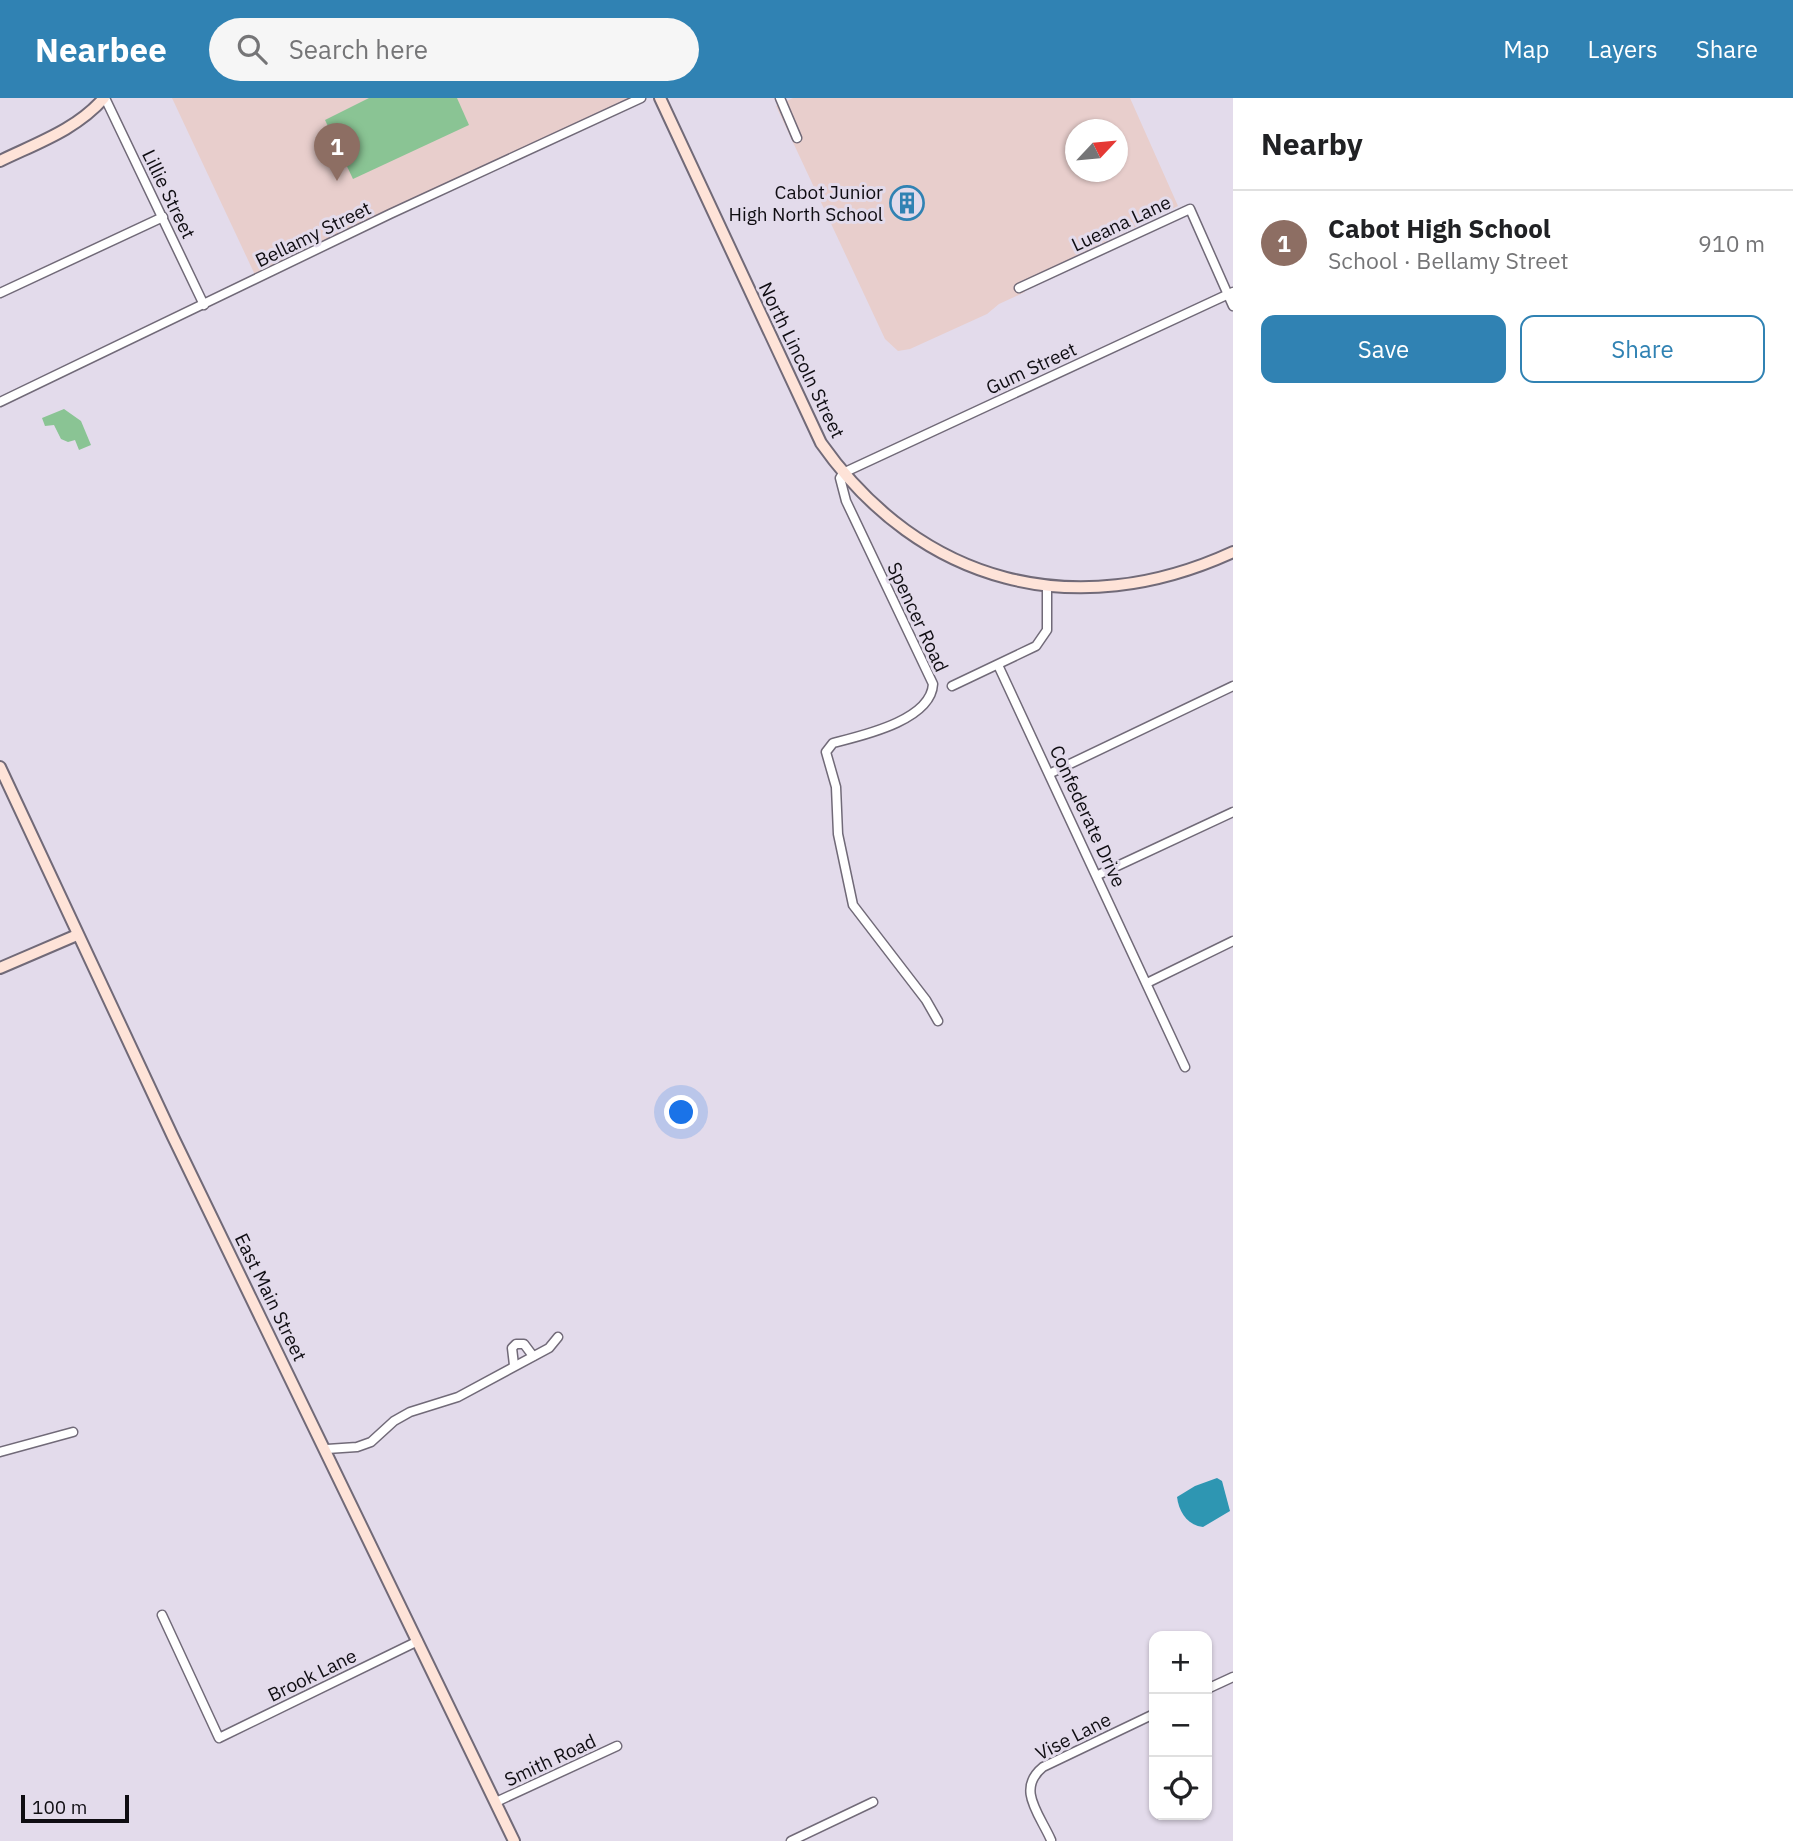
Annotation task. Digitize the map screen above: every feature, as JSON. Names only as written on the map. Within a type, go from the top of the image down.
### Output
[{"type":"street","points":[[0,161],[67,130],[89,114],[104,98]]},
{"type":"street","name":"Lillie Street","points":[[104,98],[204,305]]},
{"type":"street","name":"Bellamy Street","points":[[0,402],[390,214],[642,98]]},
{"type":"street","name":"North Lincoln Street","points":[[660,98],[803,408],[843,473],[894,522],[931,547],[980,569],[1047,587],[1096,589],[1148,582],[1199,568],[1233,552]]},
{"type":"street","points":[[780,98],[797,138]]},
{"type":"street","name":"Lueana Lane","points":[[1019,288],[1190,209],[1230,293]]},
{"type":"street","points":[[0,293],[163,217]]},
{"type":"street","points":[[1230,293],[1233,306]]},
{"type":"street","name":"Gum Street","points":[[843,473],[1230,293]]},
{"type":"street","name":"Spencer Road","points":[[843,473],[840,485],[846,501],[933,684],[924,705],[898,722],[872,734],[829,746],[826,752],[836,787],[838,834],[843,867],[853,905],[926,1000],[938,1021]]},
{"type":"street","points":[[952,686],[1036,646],[1047,629],[1047,587]]},
{"type":"street","name":"Confederate Drive","points":[[998,664],[1051,773],[1185,1067]]},
{"type":"street","points":[[1051,773],[1233,686]]},
{"type":"street","name":"East Main Street","points":[[0,767],[77,935],[514,1841]]},
{"type":"street","points":[[1098,875],[1233,812]]},
{"type":"street","points":[[0,968],[77,935]]},
{"type":"street","points":[[1147,983],[1233,941]]},
{"type":"street","points":[[327,1449],[357,1447],[371,1442],[402,1416],[458,1397],[549,1348],[558,1337]]},
{"type":"street","points":[[514,1365],[512,1348],[516,1344],[524,1344],[533,1356]]},
{"type":"street","points":[[0,1452],[73,1432]]},
{"type":"street","name":"Brook Lane","points":[[162,1615],[219,1738],[418,1642]]},
{"type":"street","points":[[1212,1687],[1233,1677]]},
{"type":"street","name":"Vise Lane","points":[[1051,1840],[1028,1789],[1031,1776],[1043,1767],[1149,1716]]},
{"type":"street","name":"Smith Road","points":[[496,1802],[617,1746]]},
{"type":"street","points":[[791,1841],[873,1802]]},
{"type":"shaded area","points":[[172,98],[641,98],[256,277]]},
{"type":"shaded area","points":[[793,98],[1130,98],[1178,206],[1021,283],[1025,292],[999,304],[987,314],[910,349],[898,351],[885,339],[776,106]]},
{"type":"green space","points":[[369,98],[457,98],[469,125],[353,179],[325,120]]},
{"type":"green space","points":[[64,409],[81,421],[91,445],[79,450],[75,440],[68,442],[61,439],[54,425],[45,426],[42,418]]},
{"type":"water","points":[[1217,1478],[1222,1481],[1230,1511],[1203,1527],[1192,1524],[1182,1513],[1177,1497],[1195,1486]]},
{"type":"place","name":"Cabot High School","points":[[337,181]]},
{"type":"place","name":"Cabot Junior High North School","points":[[907,203]]}]
